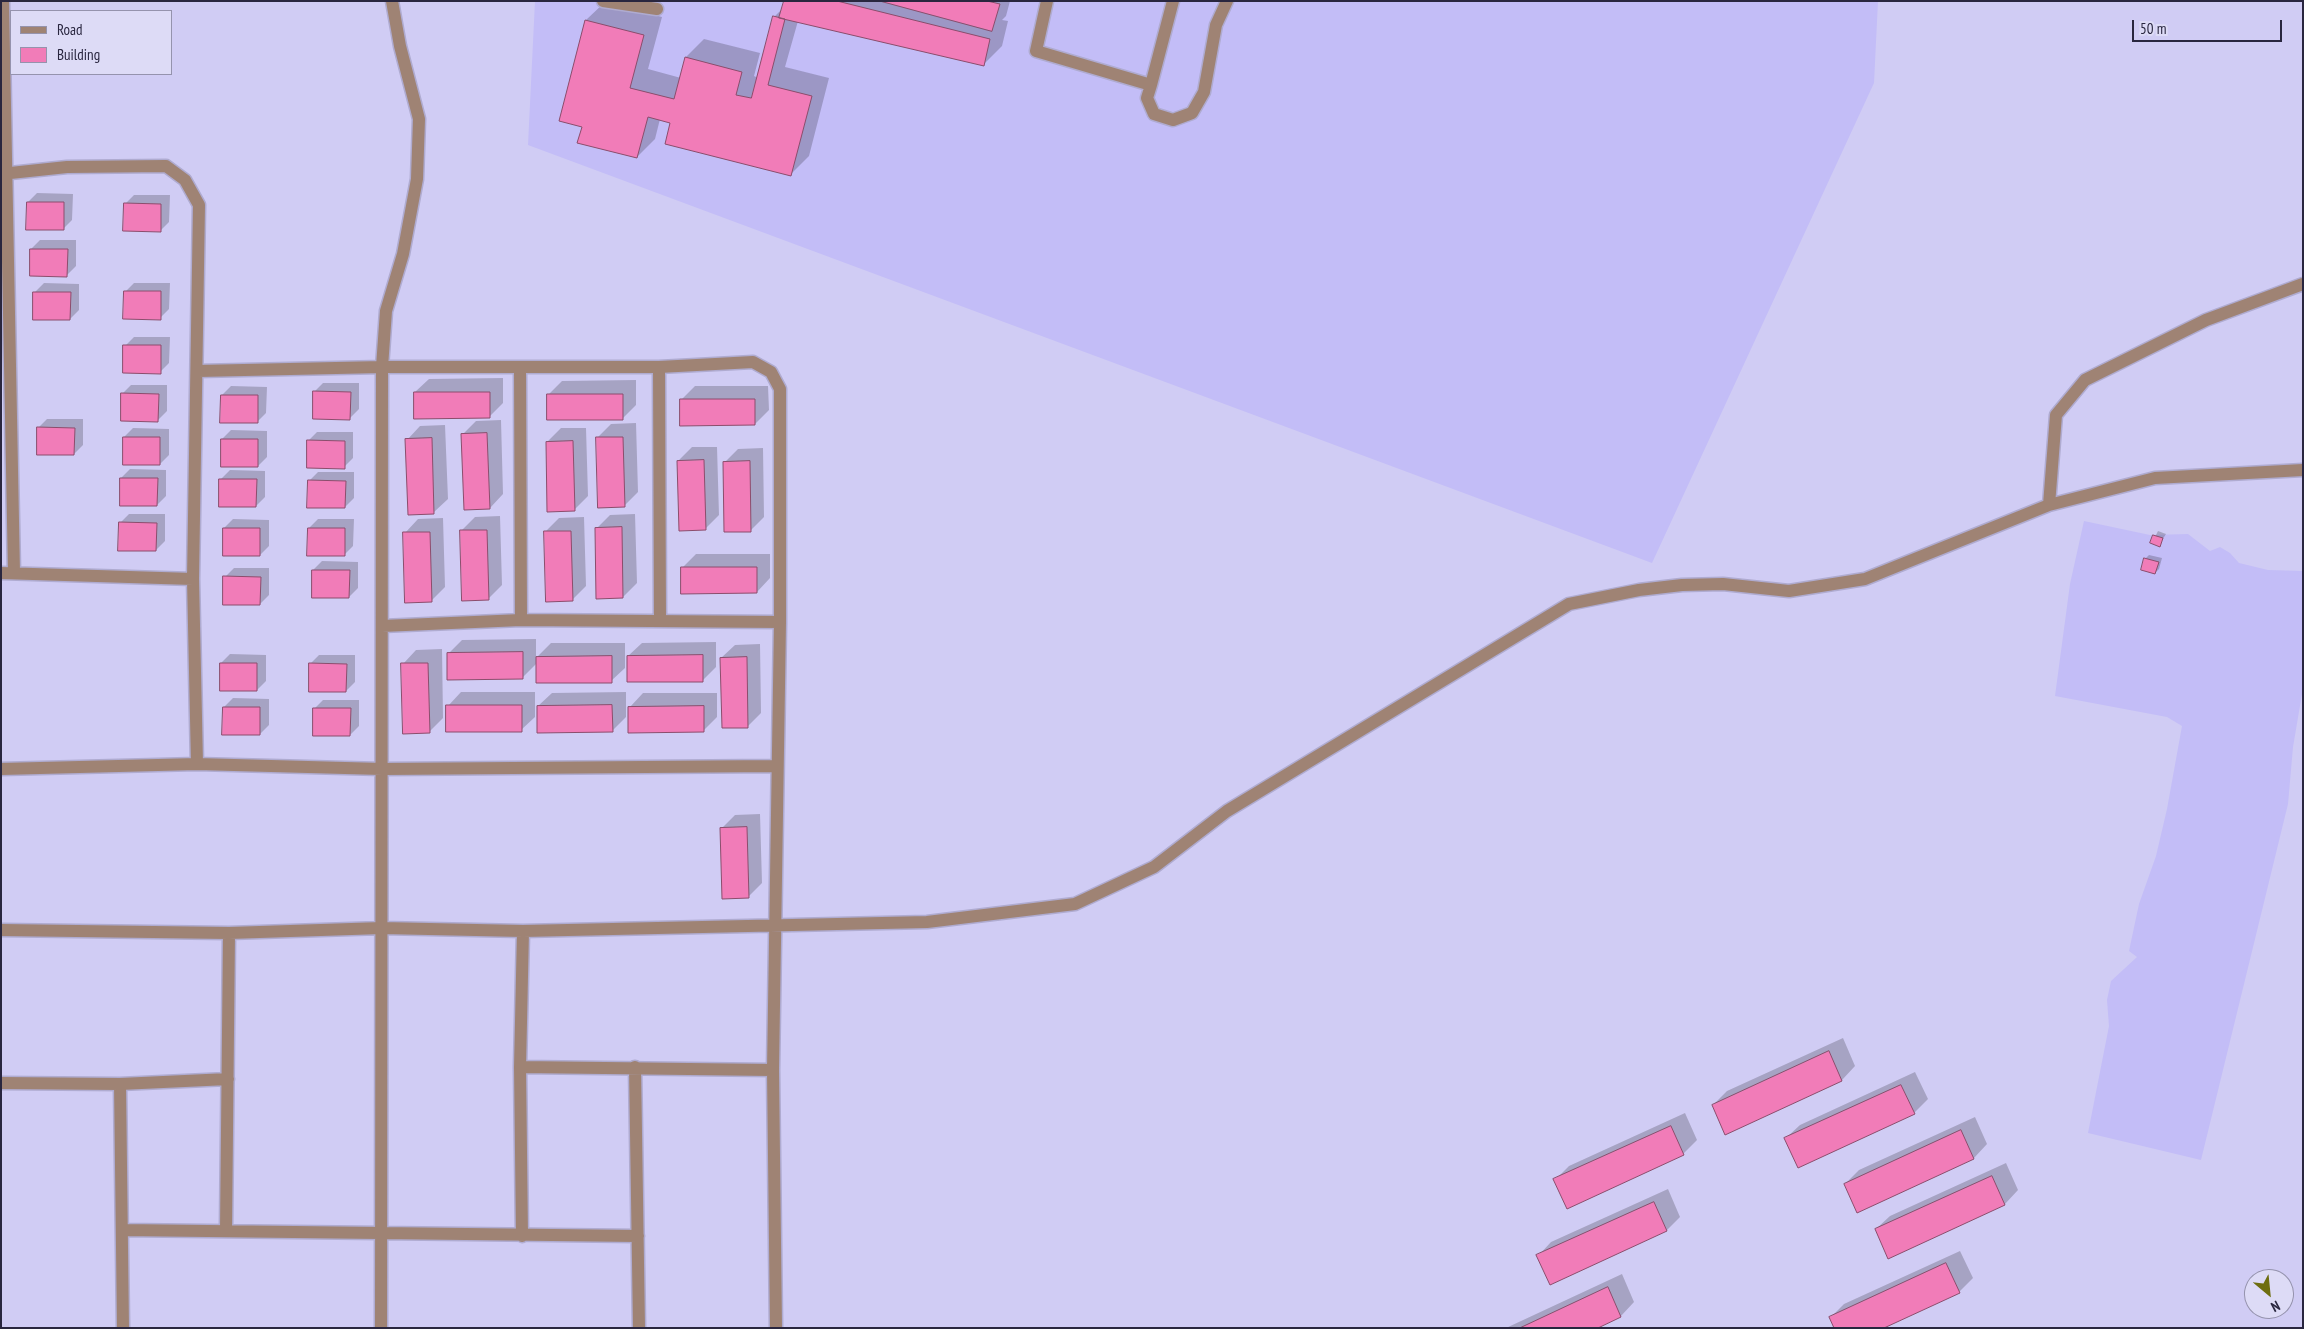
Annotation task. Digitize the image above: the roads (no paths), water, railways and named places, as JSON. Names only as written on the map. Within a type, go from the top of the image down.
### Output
[{"type":"street","points":[[3,1],[8,573],[193,579]]},
{"type":"street","points":[[381,1328],[382,367],[386,311],[404,254],[417,180],[419,119],[400,46],[392,1]]},
{"type":"street","points":[[603,1],[657,9]]},
{"type":"street","points":[[1047,1],[1036,51],[1151,85]]},
{"type":"street","points":[[1173,1],[1147,98],[1154,114],[1173,120],[1192,113],[1204,92],[1216,25],[1227,1]]},
{"type":"street","points":[[4,174],[67,167],[166,166],[185,180],[199,205],[198,371],[193,579],[198,764]]},
{"type":"street","points":[[2049,505],[2056,414],[2085,380],[2206,320],[2303,284]]},
{"type":"street","points":[[198,371],[382,367],[658,367],[753,362],[771,372],[780,389],[780,622],[776,766],[776,925],[773,1070],[776,1328]]},
{"type":"street","points":[[658,367],[660,620]]},
{"type":"street","points":[[520,368],[521,620]]},
{"type":"street","points":[[1,930],[229,933],[382,928],[524,931],[927,922],[1075,904],[1154,867],[1227,812],[1569,604],[1639,590],[1682,585],[1722,584],[1789,591],[1864,579],[2049,505],[2155,478],[2303,470]]},
{"type":"street","points":[[382,626],[521,620],[780,622]]},
{"type":"street","points":[[1,769],[198,764],[382,769],[776,766]]},
{"type":"street","points":[[522,1236],[520,1066],[524,931]]},
{"type":"street","points":[[226,1230],[229,933]]},
{"type":"street","points":[[520,1066],[773,1070]]},
{"type":"street","points":[[635,1067],[639,1328]]},
{"type":"street","points":[[1,1083],[120,1084],[228,1079]]},
{"type":"street","points":[[120,1084],[123,1328]]},
{"type":"street","points":[[122,1230],[638,1236]]}]
